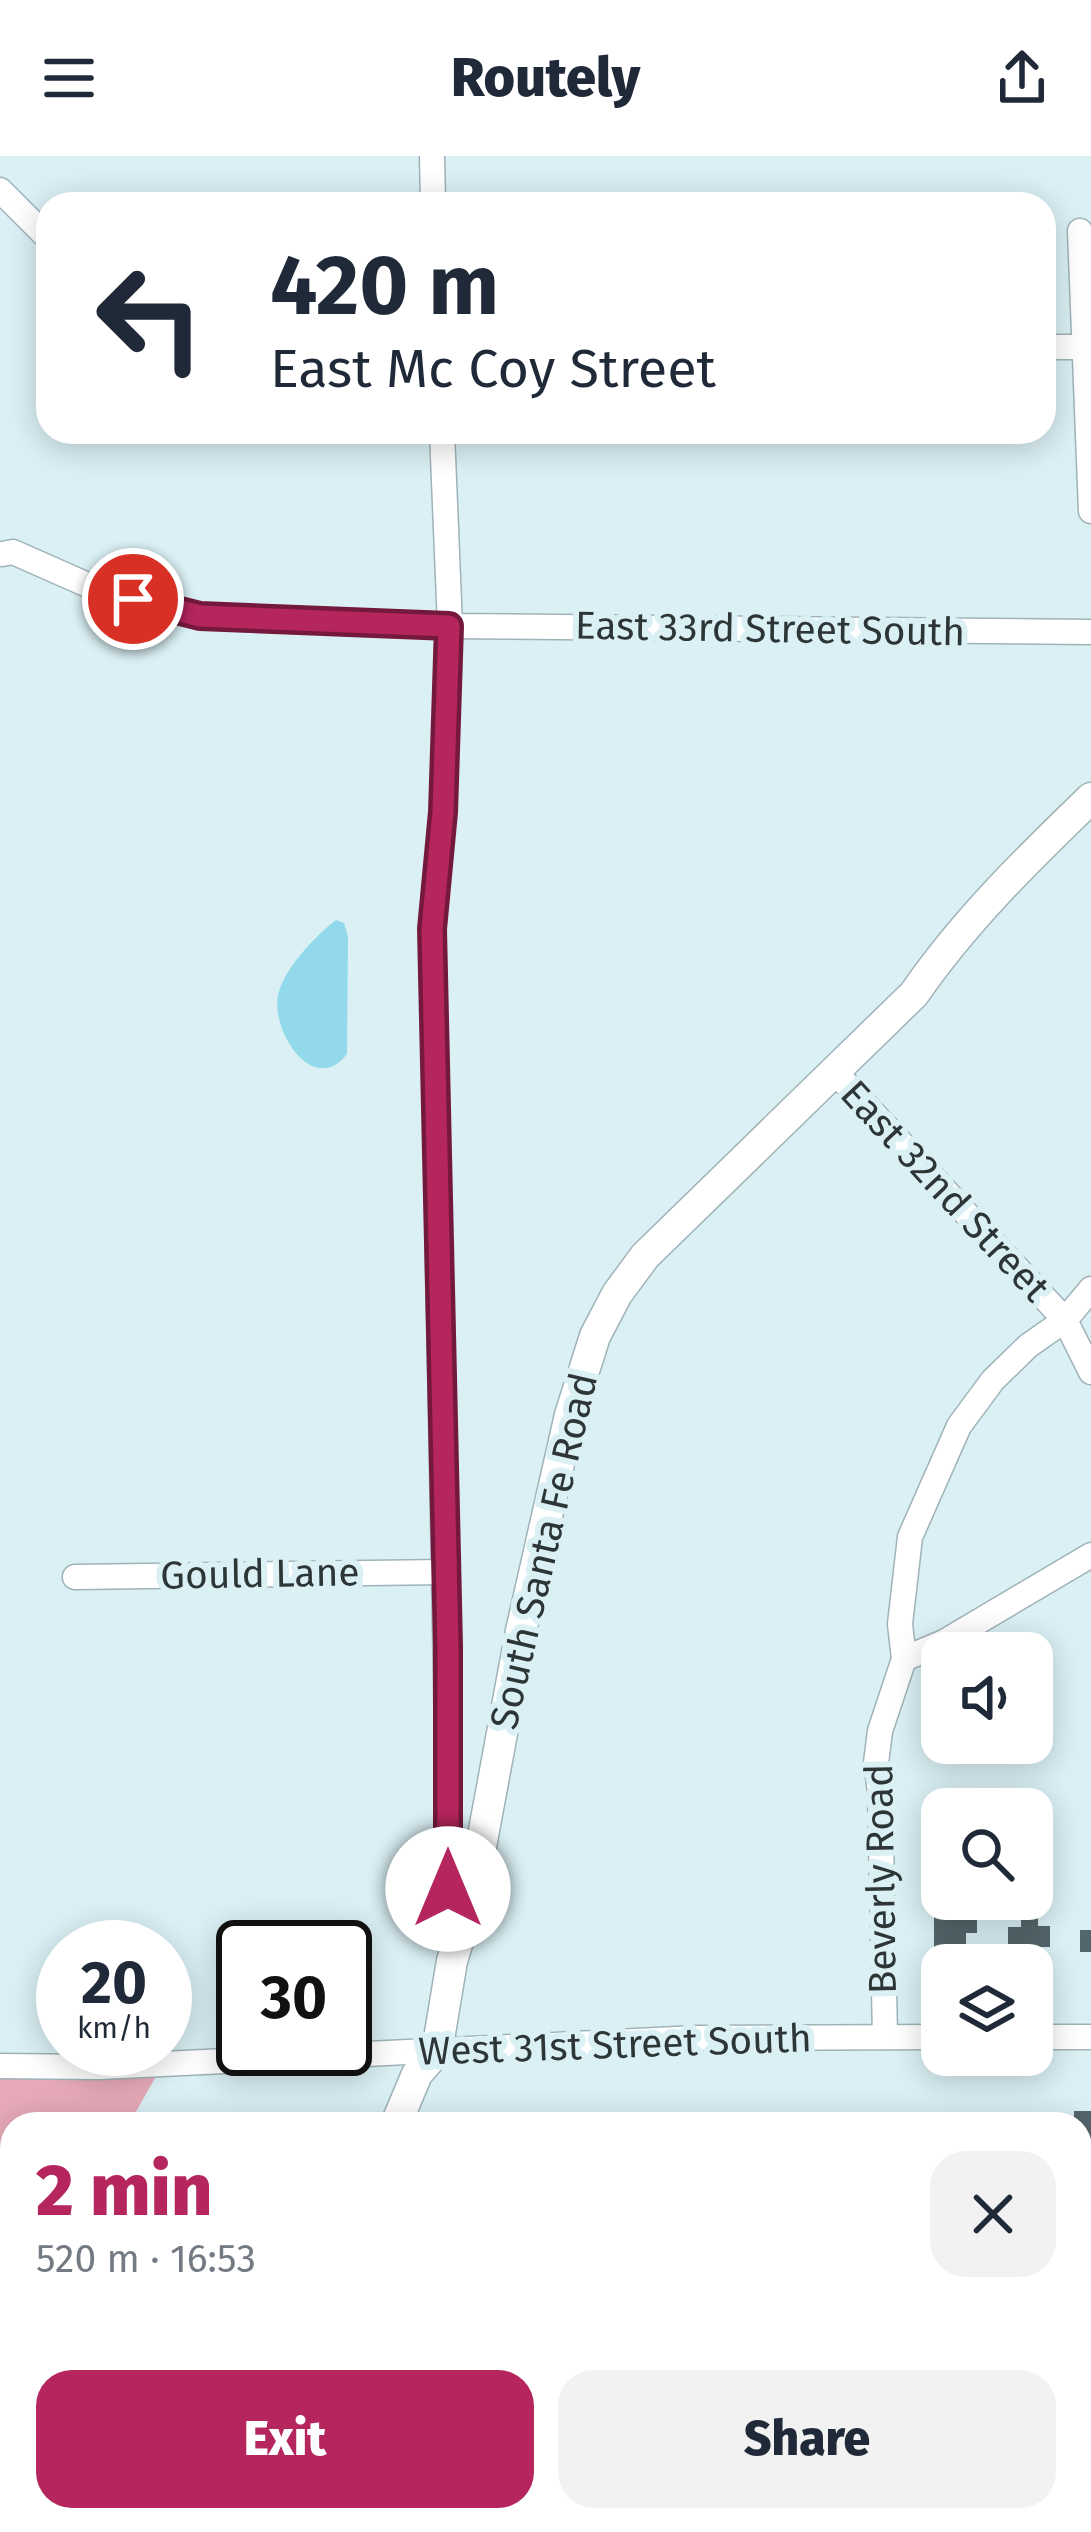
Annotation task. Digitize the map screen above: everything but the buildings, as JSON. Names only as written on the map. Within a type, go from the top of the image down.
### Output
[{"type":"street","points":[[432,156],[434,192]]},
{"type":"street","points":[[0,190],[36,226]]},
{"type":"street","points":[[1080,231],[1091,511]]},
{"type":"street","points":[[1056,347],[1084,347]]},
{"type":"street","points":[[442,444],[449,626],[443,812],[432,929],[452,1961]]},
{"type":"street","name":"East 33rd Street South","points":[[1,554],[13,552],[99,590],[200,616],[449,626],[1091,632]]},
{"type":"street","name":"South Santa Fe Road","points":[[401,2112],[417,2074],[436,2050],[570,1415],[595,1336],[617,1294],[645,1256],[914,994],[946,946],[984,903],[1091,798]]},
{"type":"street","name":"East 32nd Street","points":[[835,1072],[1065,1320],[1091,1372]]},
{"type":"street","name":"Beverly Road","points":[[885,2037],[876,1763],[880,1731],[904,1659],[901,1605],[910,1537],[959,1426],[993,1380],[1028,1346],[1065,1320],[1091,1289]]},
{"type":"street","points":[[904,1659],[944,1642],[1091,1555]]},
{"type":"street","name":"Gould Lane","points":[[75,1576],[445,1572]]},
{"type":"street","name":"West 31st Street South","points":[[0,2066],[100,2067],[697,2038],[921,2037]]},
{"type":"street","points":[[1053,2037],[1091,2037]]},
{"type":"shaded area","points":[[0,2064],[36,2064],[36,2076],[156,2076],[136,2112],[0,2112]]},
{"type":"water","points":[[336,920],[344,923],[348,937],[347,1054],[321,1068],[309,1064],[288,1042],[278,995],[301,954]]},
{"type":"route","points":[[133,599],[200,616],[449,626],[443,812],[432,929],[448,1646],[448,1889]]}]
